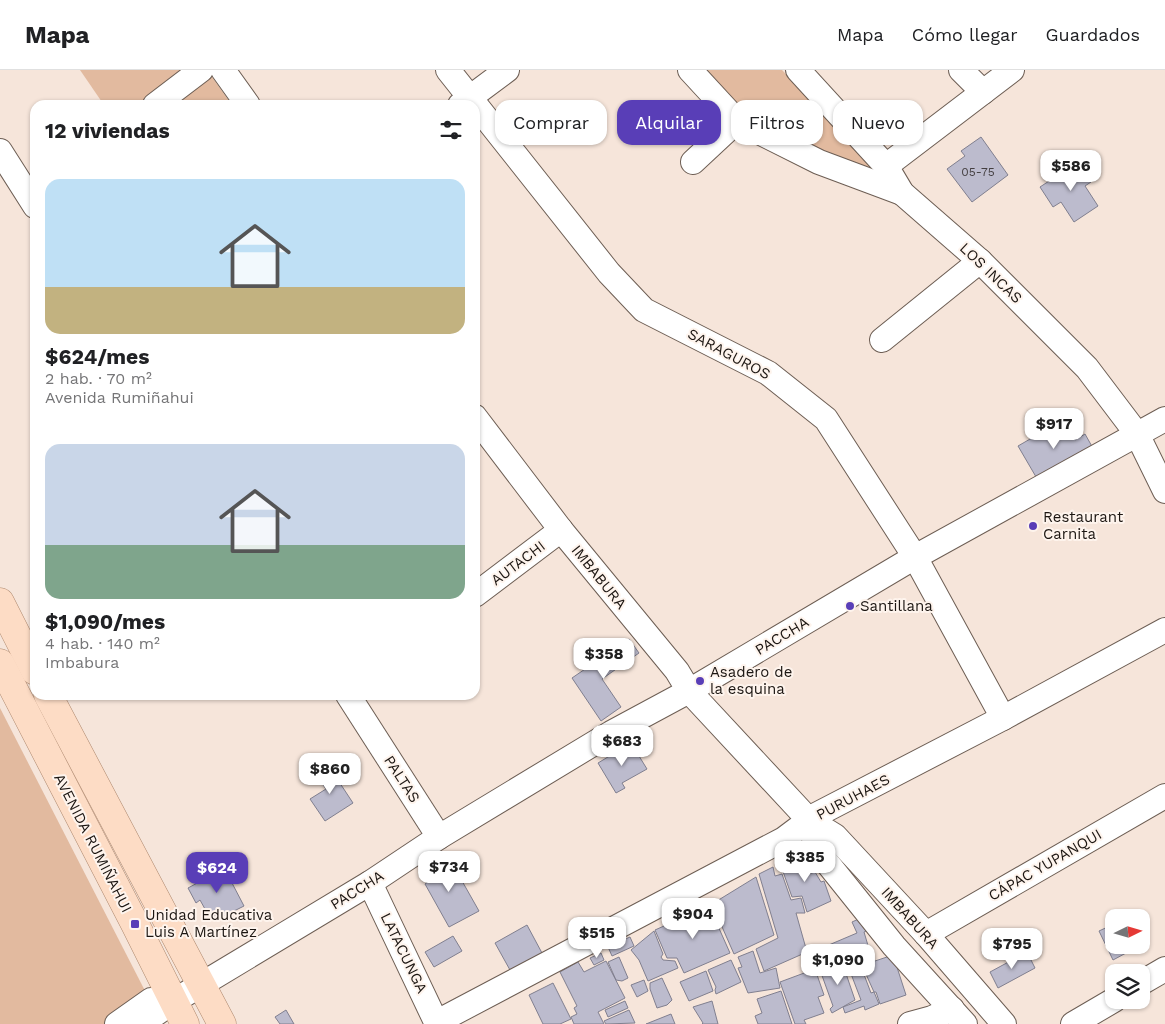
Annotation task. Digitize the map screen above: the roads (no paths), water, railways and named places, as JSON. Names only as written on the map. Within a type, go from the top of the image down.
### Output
[{"type":"main road","points":[[0,602],[30,656]]},
{"type":"main road","name":"AVENIDA RUMIÑAHUI","points":[[2,668],[136,924],[175,1005]]},
{"type":"main road","name":"AVENIDA RUMIÑAHUI","points":[[51,700],[222,1024]]},
{"type":"street","points":[[162,100],[201,70]]},
{"type":"street","points":[[223,70],[244,100]]},
{"type":"street","name":"SARAGUROS","points":[[448,70],[463,100]]},
{"type":"street","points":[[465,100],[507,70]]},
{"type":"street","points":[[690,70],[731,114]]},
{"type":"street","name":"LOS INCAS","points":[[798,70],[886,166],[902,193],[980,262],[1087,368],[1137,434],[1165,491]]},
{"type":"street","points":[[961,70],[983,92]]},
{"type":"street","points":[[886,166],[1012,70]]},
{"type":"street","name":"SARAGUROS","points":[[480,120],[609,273],[644,310],[768,373],[826,419],[915,557],[1003,718]]},
{"type":"street","points":[[693,162],[731,127]]},
{"type":"street","points":[[785,145],[819,162],[902,193]]},
{"type":"street","points":[[0,151],[30,196]]},
{"type":"street","points":[[882,340],[980,262]]},
{"type":"street","name":"PACCHA","points":[[175,1005],[202,985],[370,883],[439,837],[611,733],[689,691],[915,557],[1165,419]]},
{"type":"street","name":"IMBABURA","points":[[480,424],[561,530],[677,671],[689,691],[809,820],[835,836],[926,934],[1004,1024]]},
{"type":"street","name":"AUTACHI","points":[[480,591],[561,530]]},
{"type":"street","name":"PURUHAES","points":[[437,1023],[784,839],[816,815],[1003,718],[1165,630]]},
{"type":"street","points":[[2,668],[30,661]]},
{"type":"street","name":"PALTAS","points":[[351,700],[439,837]]},
{"type":"street","name":"CÁPAC YUPANQUI","points":[[926,934],[1165,796]]},
{"type":"street","name":"IMBABURA","points":[[809,820],[817,850],[894,946],[959,1017]]},
{"type":"street","name":"LATACUNGA","points":[[370,883],[437,1023]]},
{"type":"street","points":[[1150,978],[1165,969]]},
{"type":"street","points":[[117,1024],[175,1005]]},
{"type":"street","points":[[141,1024],[175,1005]]},
{"type":"street","points":[[1073,1024],[1105,1005]]},
{"type":"street","points":[[910,1024],[932,1018],[959,1017]]},
{"type":"place","name":"Restaurant Carnita","points":[[1033,526]]},
{"type":"place","name":"Santillana","points":[[850,606]]},
{"type":"place","name":"Asadero de la esquina","points":[[700,681]]},
{"type":"place","name":"Unidad Educativa Luis A Martínez","points":[[135,924]]}]
